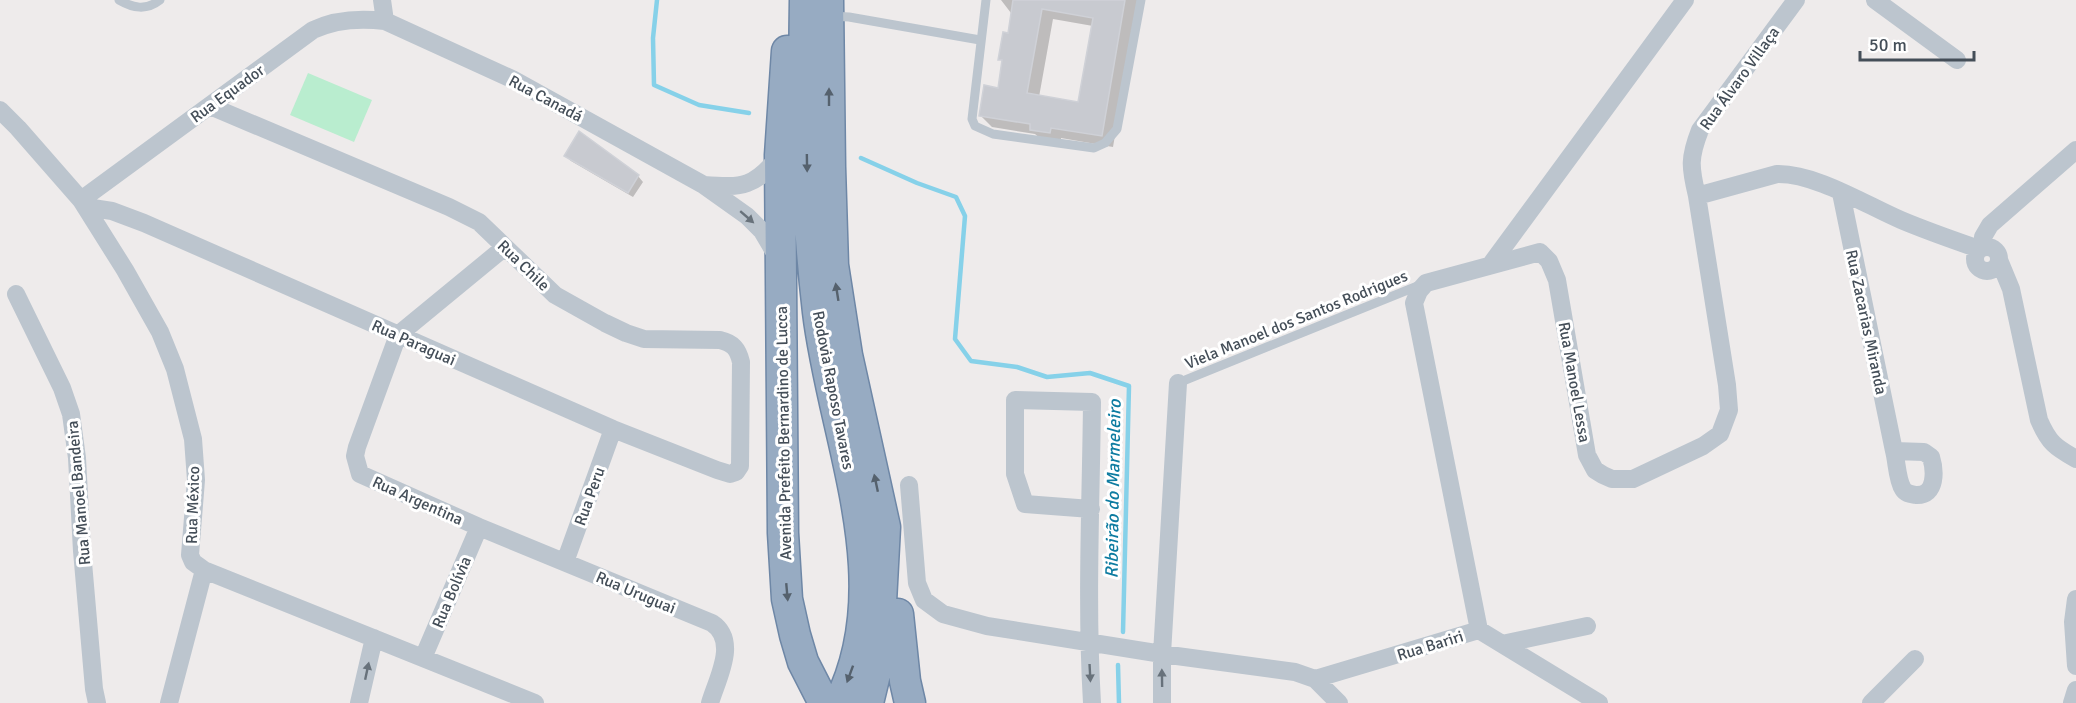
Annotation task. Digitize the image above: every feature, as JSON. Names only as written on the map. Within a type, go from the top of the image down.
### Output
[{"type":"highway","name":"Avenida Prefeito Bernardino de Lucca","points":[[792,0],[780,155],[783,533],[787,599],[803,662],[824,703]]},
{"type":"highway","name":"Rodovia Raposo Tavares","points":[[821,5],[833,265],[847,355],[885,527],[880,621],[871,645],[839,703]]},
{"type":"highway","name":"Rodovia Raposo Tavares","points":[[821,5],[805,70],[810,214],[818,313],[828,377],[858,512],[864,572],[864,614],[871,645],[868,703]]},
{"type":"highway","points":[[885,527],[897,602],[905,681],[910,703]]},
{"type":"street","points":[[382,0],[386,21]]},
{"type":"street","points":[[1491,264],[1685,0]]},
{"type":"street","name":"Rua Álvaro Villaça","points":[[1697,195],[1690,168],[1693,148],[1700,130],[1796,0]]},
{"type":"street","points":[[1875,0],[1957,60]]},
{"type":"street","name":"Rua Equador","points":[[83,204],[313,30],[326,24],[365,19],[386,21]]},
{"type":"street","name":"Rua Canadá","points":[[386,21],[512,79],[702,184],[747,216],[762,231],[781,262]]},
{"type":"street","name":"Rua Chile","points":[[210,106],[449,207],[479,222],[555,295],[626,333],[644,339],[728,342],[738,351],[741,362],[740,466]]},
{"type":"street","name":"Rua México","points":[[0,110],[83,204],[160,332],[176,369],[193,439],[196,480],[190,555],[193,562],[204,570]]},
{"type":"street","points":[[1987,257],[1986,231],[2076,150]]},
{"type":"street","points":[[702,184],[732,187],[744,185],[765,174],[780,155]]},
{"type":"street","points":[[1697,195],[1777,174],[1790,174],[1812,180],[1987,257],[2011,289],[2039,420],[2055,447],[2076,459]]},
{"type":"street","name":"Rua Zacarias Miranda","points":[[1841,193],[1894,451]]},
{"type":"street","name":"Rua Manoel Lessa","points":[[1426,283],[1540,252],[1549,261],[1557,280],[1587,455],[1595,470],[1603,475],[1612,479],[1633,479],[1702,447],[1720,434],[1729,410],[1697,195]]},
{"type":"street","name":"Rua Paraguai","points":[[83,204],[112,211],[144,223],[613,429],[730,474],[736,472],[740,466]]},
{"type":"street","points":[[398,335],[505,247]]},
{"type":"street","points":[[1426,283],[1419,291],[1414,303],[1479,630]]},
{"type":"street","name":"Rua Manoel Bandeira","points":[[16,294],[62,388],[71,414],[77,458],[82,550],[97,703]]},
{"type":"street","name":"Rua Argentina","points":[[398,335],[357,447],[355,456],[360,474],[479,527]]},
{"type":"street","points":[[1162,703],[1162,654],[1178,383]]},
{"type":"street","points":[[1090,509],[1025,504],[1016,474],[1015,400],[1092,402],[1088,643],[1092,703]]},
{"type":"street","name":"Rua Peru","points":[[565,562],[613,429]]},
{"type":"street","points":[[909,485],[917,583],[924,600],[944,614],[987,626],[1088,643],[1295,672],[1315,679],[1339,703]]},
{"type":"street","name":"Rua Uruguai","points":[[479,527],[720,628],[726,640],[725,653],[710,703]]},
{"type":"street","name":"Rua Bolívia","points":[[423,658],[479,527]]},
{"type":"street","points":[[169,703],[204,570],[535,703]]},
{"type":"street","points":[[2076,599],[2073,622],[2076,666]]},
{"type":"street","points":[[1502,644],[1587,626]]},
{"type":"street","name":"Rua Bariri","points":[[1315,679],[1479,630],[1599,703]]},
{"type":"street","points":[[359,703],[374,638]]},
{"type":"street","points":[[1871,703],[1915,659]]},
{"type":"street","points":[[2073,703],[2076,690]]},
{"type":"lane","points":[[119,0],[131,7],[143,8],[160,0]]},
{"type":"lane","points":[[986,0],[972,119],[975,126],[993,134],[1094,148],[1105,143],[1117,129],[1141,0]]},
{"type":"lane","points":[[821,5],[849,17],[980,40]]},
{"type":"lane","name":"Viela Manoel dos Santos Rodrigues","points":[[1178,383],[1426,283]]},
{"type":"green space","points":[[308,73],[372,100],[354,142],[290,115]]},
{"type":"building","points":[[1013,0],[1125,0],[1102,136],[1051,128],[1050,133],[1030,130],[1030,124],[979,116],[984,85],[998,88],[1002,60],[998,60],[1003,32],[1008,33]],"holes":[[[1042,9],[1093,18],[1078,102],[1027,93]]]},
{"type":"building","points":[[579,131],[639,175],[628,193],[564,156]]},
{"type":"waterway","name":"Ribeirão do Marmeleiro","points":[[657,0],[653,38],[654,85],[699,105],[749,113]]},
{"type":"waterway","name":"Ribeirão do Marmeleiro","points":[[861,158],[917,183],[956,197],[965,216],[955,339],[971,361],[1017,367],[1047,377],[1090,373],[1129,386],[1123,632]]},
{"type":"waterway","name":"Ribeirão do Marmeleiro","points":[[1118,665],[1119,703]]}]
